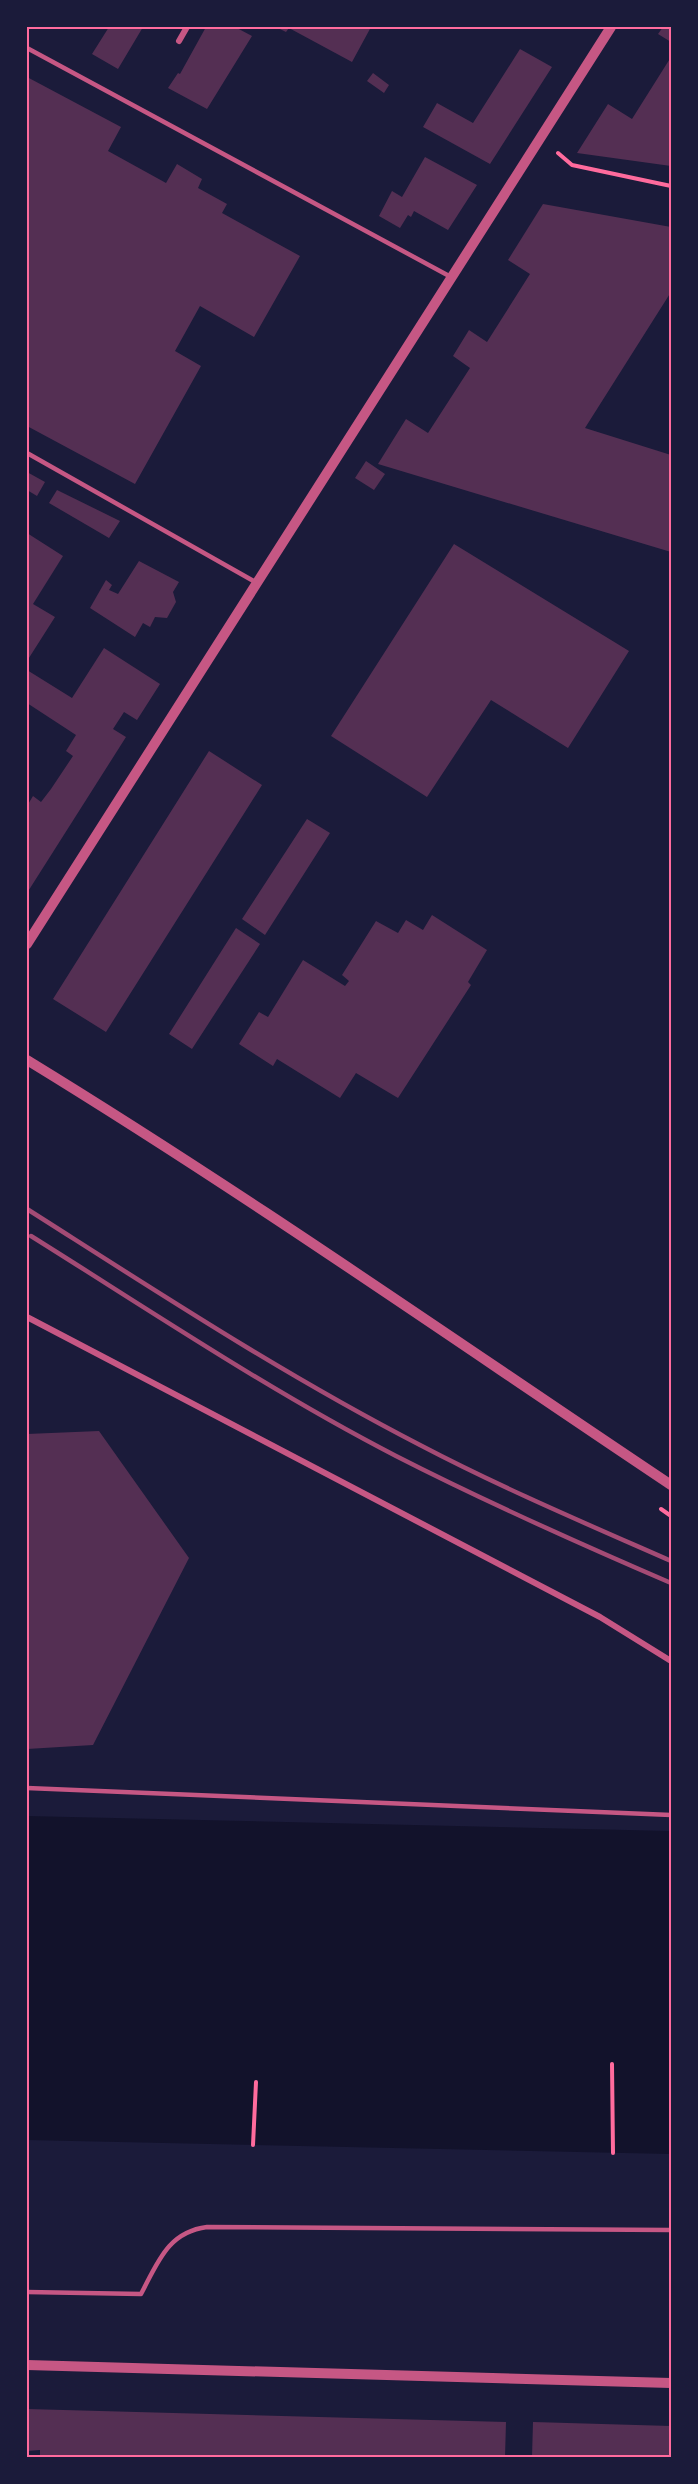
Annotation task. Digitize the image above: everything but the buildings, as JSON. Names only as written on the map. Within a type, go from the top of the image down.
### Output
[{"type":"street","points":[[179,41],[187,27]]},
{"type":"street","points":[[27,944],[611,27]]},
{"type":"street","points":[[27,1060],[122,1119],[671,1485]]},
{"type":"street","points":[[27,1317],[590,1612],[671,1661]]},
{"type":"street","points":[[27,2365],[671,2383]]},
{"type":"lane","points":[[27,48],[451,277]]},
{"type":"lane","points":[[27,453],[257,583]]},
{"type":"lane","points":[[27,1788],[671,1815]]},
{"type":"lane","points":[[27,2292],[141,2294],[163,2253],[178,2236],[190,2229],[207,2227],[671,2230]]},
{"type":"path","points":[[540,138],[572,165],[671,186]]},
{"type":"path","points":[[612,2064],[613,2153]]},
{"type":"path","points":[[254,2145],[256,2082]]},
{"type":"shaded area","points":[[27,1816],[671,1831],[671,2154],[27,2140]]},
{"type":"railway","points":[[27,1209],[221,1332],[369,1418],[482,1476],[671,1561]]},
{"type":"railway","points":[[31,1236],[211,1350],[349,1431],[498,1506],[671,1583]]}]
